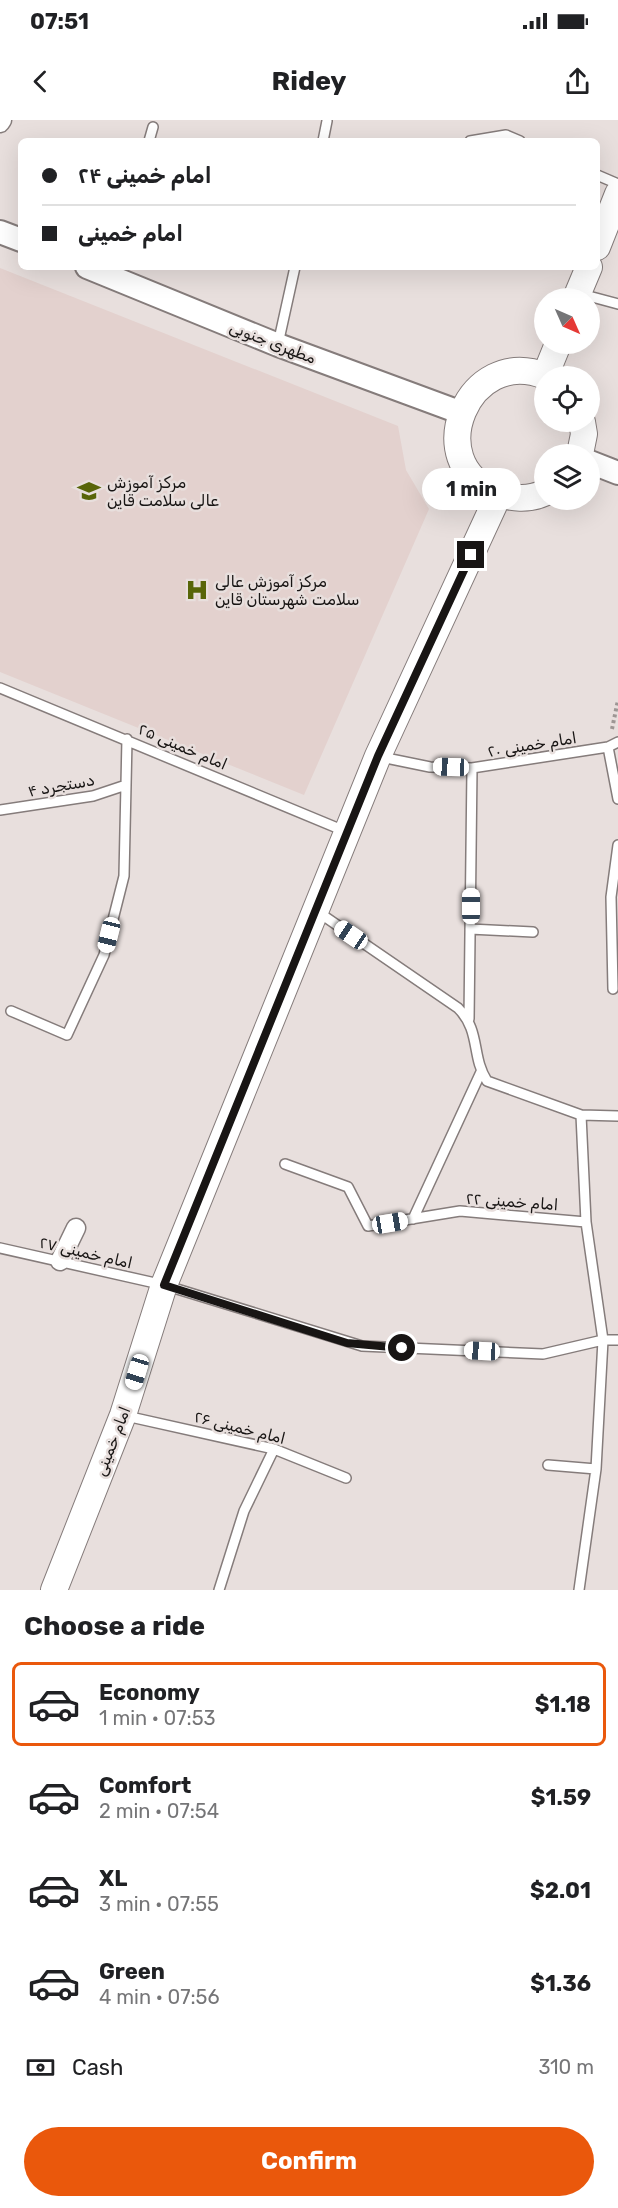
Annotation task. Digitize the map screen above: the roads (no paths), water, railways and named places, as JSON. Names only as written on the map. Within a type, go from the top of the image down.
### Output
[{"type":"main road","points":[[600,239],[618,194]]},
{"type":"main road","points":[[581,288],[588,270]]},
{"type":"main road","points":[[534,374],[520,371],[488,380],[475,391],[462,413],[457,437],[460,453],[467,469],[477,482],[499,494],[523,498],[534,495]]},
{"type":"main road","name":"امام خمینی","points":[[54,1590],[123,1415],[164,1285],[347,832],[378,756],[499,494]]},
{"type":"street","points":[[0,232],[18,239]]},
{"type":"street","name":"مطهری جنوبی","points":[[113,272],[278,345],[462,413]]},
{"type":"street","points":[[600,466],[618,473]]},
{"type":"street","points":[[60,1261],[76,1228]]},
{"type":"lane","points":[[324,138],[327,121]]},
{"type":"lane","points":[[150,138],[153,127]]},
{"type":"lane","points":[[488,138],[506,135],[513,138]]},
{"type":"lane","points":[[600,176],[618,184]]},
{"type":"lane","points":[[278,345],[294,270]]},
{"type":"lane","points":[[600,300],[618,304]]},
{"type":"lane","name":"امام خمینی ۲۵","points":[[3,689],[347,832]]},
{"type":"lane","points":[[11,1011],[66,1035],[104,955],[124,876],[127,739]]},
{"type":"lane","name":"امام خمینی ۲۰","points":[[378,756],[430,767],[472,768],[608,747],[618,742]]},
{"type":"lane","points":[[608,747],[618,799]]},
{"type":"lane","points":[[472,768],[470,1019],[481,1072],[487,1081],[581,1115],[618,1116]]},
{"type":"lane","name":"دستجرد ۴","points":[[0,810],[93,796],[126,785]]},
{"type":"lane","points":[[613,989],[614,897],[618,845]]},
{"type":"lane","points":[[316,911],[458,1008],[470,1019]]},
{"type":"lane","points":[[470,930],[533,932]]},
{"type":"lane","points":[[413,1219],[481,1072]]},
{"type":"lane","points":[[579,1590],[596,1469],[603,1340],[586,1222],[581,1115]]},
{"type":"lane","name":"امام خمینی ۲۲","points":[[285,1164],[348,1187],[368,1226],[460,1211],[586,1222]]},
{"type":"lane","name":"امام خمینی ۲۷","points":[[0,1248],[164,1285],[362,1346],[543,1354],[603,1340],[618,1340]]},
{"type":"lane","name":"امام خمینی ۲۶","points":[[123,1415],[274,1449],[346,1478]]},
{"type":"lane","points":[[219,1590],[244,1511],[274,1449]]},
{"type":"lane","points":[[548,1465],[596,1469]]},
{"type":"place","name":"مرکز آموزش عالی سلامت قاین","points":[[89,491]]},
{"type":"place","name":"مرکز آموزش عالی سلامت شهرستان قاین","points":[[197,590]]}]
